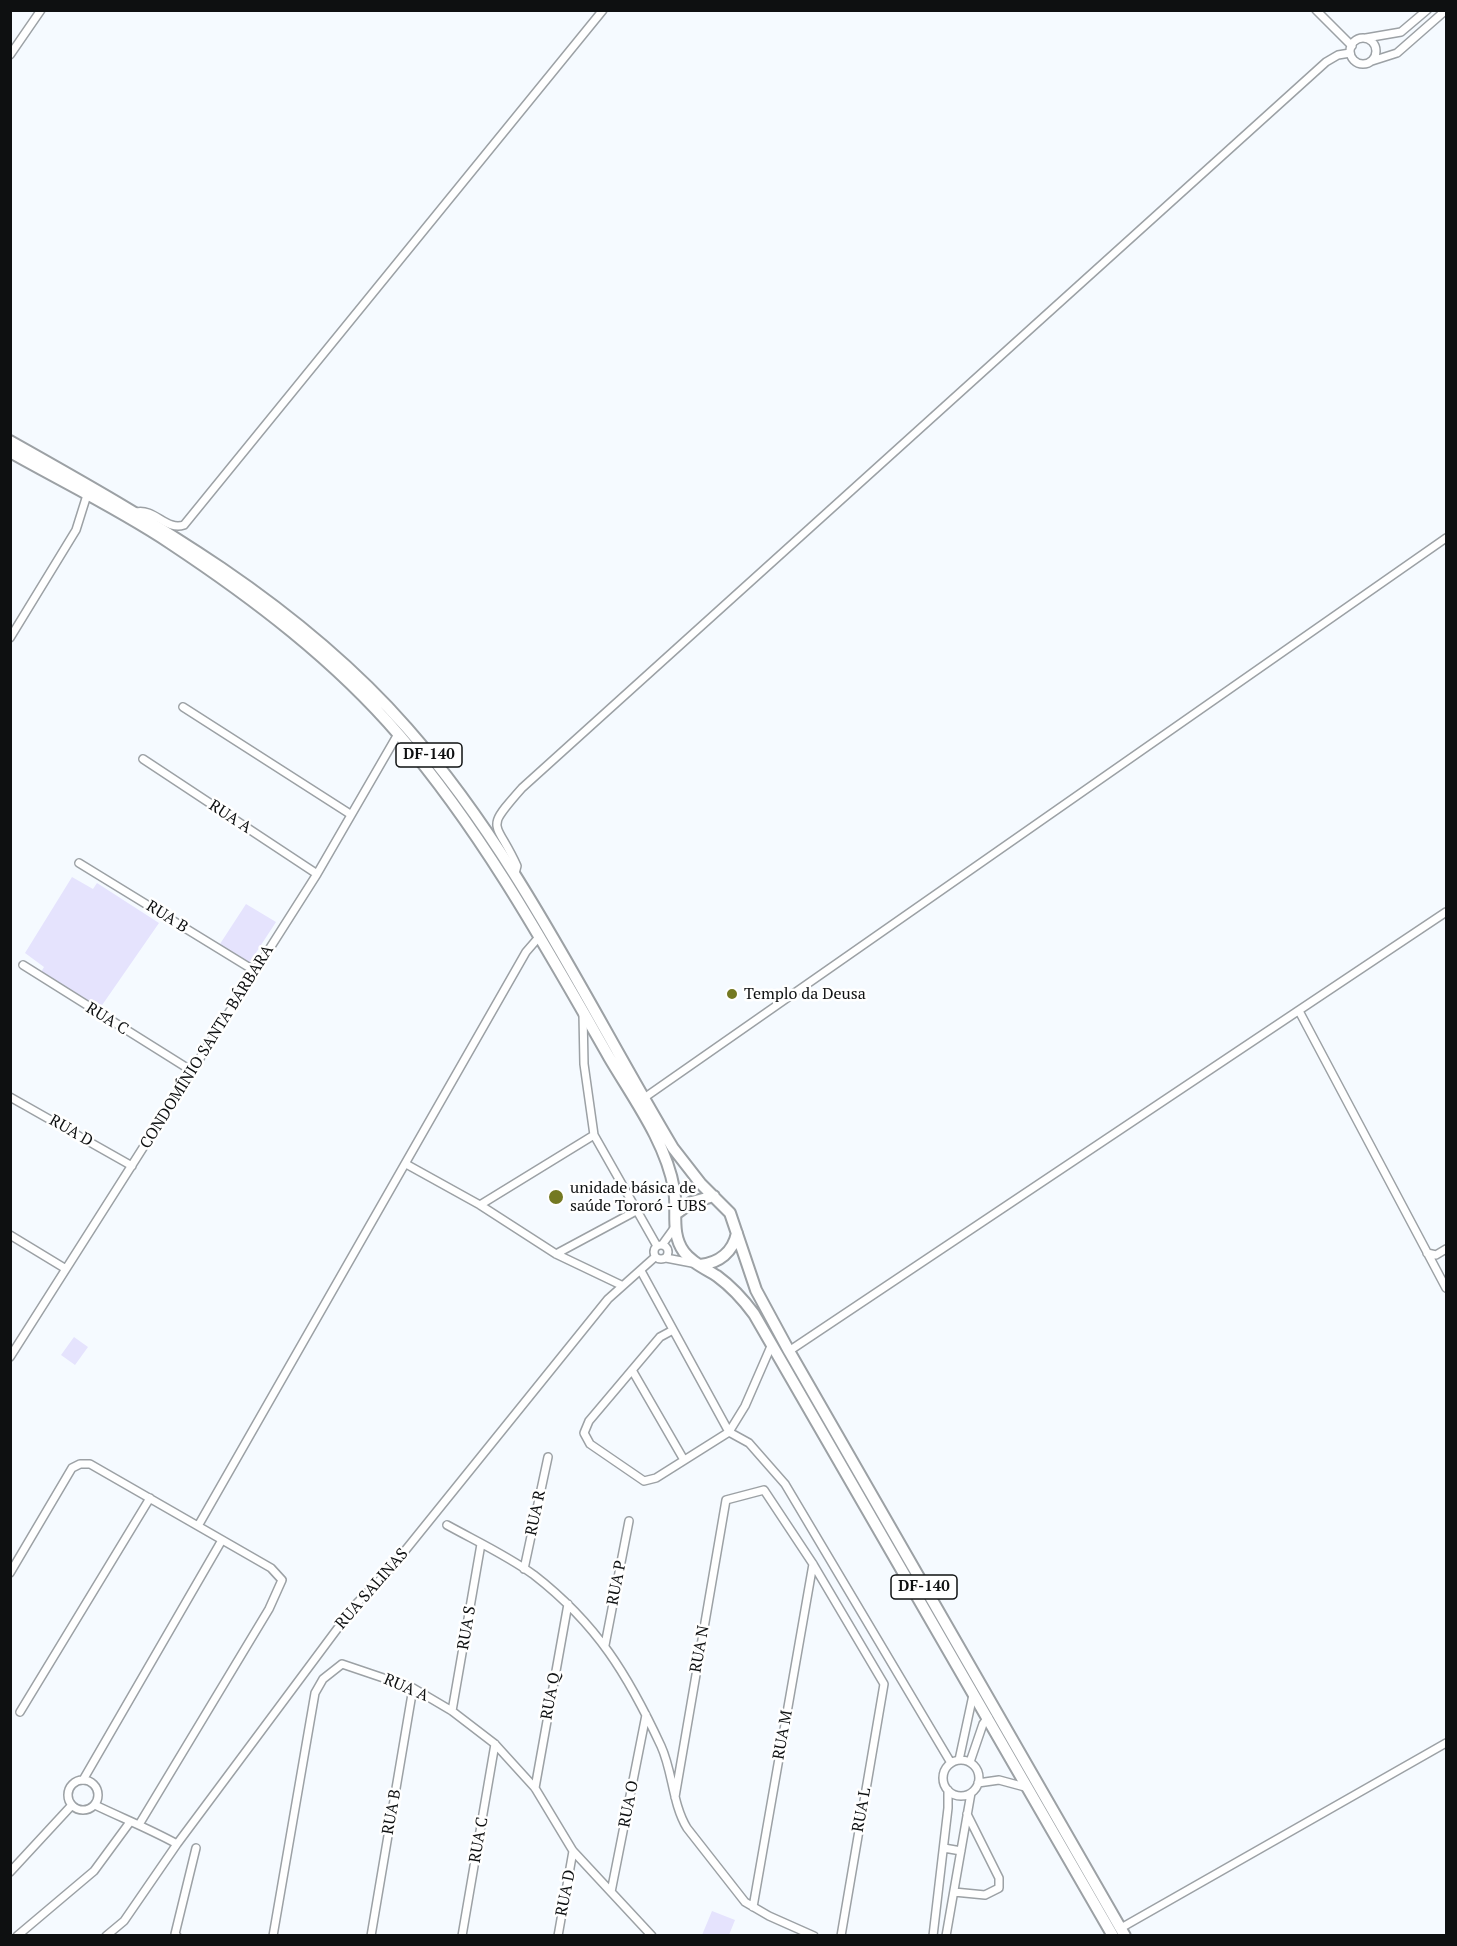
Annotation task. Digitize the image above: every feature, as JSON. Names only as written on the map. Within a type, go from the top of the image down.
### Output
[{"type":"main road","name":"DF-140","points":[[10,441],[136,512],[257,592],[309,632],[360,680],[407,728],[447,777],[514,873],[685,1165],[730,1213],[756,1290],[1119,1933]]},
{"type":"main road","name":"DF-140","points":[[10,452],[168,542],[251,600],[305,643],[398,734],[473,830],[583,1012],[663,1154],[672,1178],[677,1213],[675,1227],[680,1247],[745,1301],[1028,1788],[1119,1933]]},
{"type":"main road","points":[[677,1213],[693,1202],[714,1196]]},
{"type":"main road","points":[[700,1265],[725,1256],[733,1245],[737,1232]]},
{"type":"street","points":[[10,56],[41,10]]},
{"type":"street","points":[[136,512],[150,512],[171,525],[184,525],[603,10]]},
{"type":"street","points":[[1316,10],[1351,50],[1357,63],[1365,64],[1397,53],[1446,10]]},
{"type":"street","points":[[514,873],[517,866],[496,824],[501,811],[522,788],[1326,62],[1351,50],[1357,40],[1401,32],[1427,10]]},
{"type":"street","points":[[1365,39],[1375,45],[1376,53],[1372,61]]},
{"type":"street","points":[[10,638],[75,530],[87,495]]},
{"type":"street","points":[[644,1098],[1446,538]]},
{"type":"street","points":[[183,707],[350,814]]},
{"type":"street","name":"CONDOMÍNIO SANTA BÁRBARA","points":[[10,1357],[317,874],[398,734]]},
{"type":"street","name":"RUA A","points":[[143,759],[317,874]]},
{"type":"street","name":"RUA B","points":[[79,863],[255,972]]},
{"type":"street","points":[[789,1351],[1446,912]]},
{"type":"street","points":[[198,1526],[526,952],[539,937]]},
{"type":"street","name":"RUA C","points":[[23,965],[192,1071]]},
{"type":"street","points":[[1299,1011],[1446,1288]]},
{"type":"street","points":[[583,1012],[584,1064],[594,1135],[636,1211],[659,1245],[668,1250],[666,1258]]},
{"type":"street","name":"RUA D","points":[[10,1097],[132,1166]]},
{"type":"street","points":[[480,1205],[594,1135]]},
{"type":"street","points":[[406,1164],[480,1205],[556,1254],[621,1285]]},
{"type":"street","points":[[556,1254],[636,1211]]},
{"type":"street","points":[[675,1227],[654,1251],[655,1257],[700,1265]]},
{"type":"street","points":[[10,1235],[66,1269]]},
{"type":"street","points":[[1426,1253],[1436,1255],[1446,1249]]},
{"type":"street","name":"RUA SALINAS","points":[[106,1935],[124,1921],[177,1844],[355,1605],[387,1573],[621,1285],[641,1271],[655,1257]]},
{"type":"street","points":[[641,1271],[729,1432],[749,1443],[786,1484],[955,1762]]},
{"type":"street","points":[[673,1330],[660,1337],[589,1421],[584,1433],[590,1444],[644,1481],[656,1478],[729,1432],[745,1406],[772,1344]]},
{"type":"street","points":[[632,1370],[684,1460]]},
{"type":"street","name":"RUA R","points":[[524,1569],[548,1457]]},
{"type":"street","points":[[10,1573],[72,1468],[80,1464],[90,1464],[271,1568],[282,1581],[269,1609],[140,1823]]},
{"type":"street","name":"RUA N","points":[[675,1797],[726,1500],[764,1490],[813,1564]]},
{"type":"street","points":[[20,1712],[150,1498]]},
{"type":"street","name":"RUA P","points":[[605,1645],[629,1521]]},
{"type":"street","points":[[447,1525],[524,1569],[568,1604],[605,1645],[621,1667],[665,1755],[679,1815],[687,1827],[745,1902],[814,1935]]},
{"type":"street","points":[[72,1805],[68,1792],[71,1786],[82,1780],[222,1540]]},
{"type":"street","name":"RUA S","points":[[452,1712],[481,1544]]},
{"type":"street","name":"RUA L","points":[[813,1564],[884,1684],[841,1935]]},
{"type":"street","name":"RUA M","points":[[753,1906],[813,1564]]},
{"type":"street","name":"RUA Q","points":[[535,1788],[568,1604]]},
{"type":"street","name":"RUA A","points":[[273,1935],[315,1693],[323,1679],[342,1664],[413,1688],[452,1712],[495,1744],[535,1788],[573,1851],[652,1935]]},
{"type":"street","name":"RUA B","points":[[370,1935],[413,1688]]},
{"type":"street","points":[[933,1935],[944,1848],[948,1790],[943,1779],[955,1762],[974,1693]]},
{"type":"street","name":"RUA O","points":[[611,1892],[646,1715]]},
{"type":"street","points":[[970,1762],[983,1724],[988,1717]]},
{"type":"street","points":[[1119,1933],[1446,1743]]},
{"type":"street","name":"RUA C","points":[[462,1935],[495,1744]]},
{"type":"street","points":[[955,1762],[970,1762]]},
{"type":"street","points":[[946,1935],[970,1793],[978,1783],[977,1771],[970,1762]]},
{"type":"street","points":[[72,1805],[84,1810],[95,1804],[98,1791],[89,1781],[82,1780]]},
{"type":"street","points":[[978,1783],[1006,1781],[1028,1788]]},
{"type":"street","points":[[948,1790],[959,1796],[970,1793]]},
{"type":"street","points":[[95,1804],[130,1822],[140,1823],[177,1844]]},
{"type":"street","points":[[10,1872],[72,1805]]},
{"type":"street","points":[[954,1892],[985,1895],[999,1888],[999,1878],[967,1814]]},
{"type":"street","points":[[17,1935],[94,1871],[130,1822]]},
{"type":"street","points":[[177,1935],[175,1934],[196,1848]]},
{"type":"street","points":[[944,1848],[961,1851]]},
{"type":"street","name":"RUA D","points":[[558,1935],[573,1851]]},
{"type":"shaded area","points":[[72,877],[93,889],[97,883],[159,923],[98,1011],[40,974],[44,967],[25,953]]},
{"type":"shaded area","points":[[246,904],[276,922],[248,965],[218,947]]},
{"type":"shaded area","points":[[74,1337],[88,1347],[75,1365],[61,1355]]},
{"type":"shaded area","points":[[712,1911],[735,1920],[729,1935],[702,1935]]},
{"type":"place","name":"Templo da Deusa","points":[[732,994]]},
{"type":"place","name":"unidade básica de saúde Tororó - UBS","points":[[556,1197]]}]
